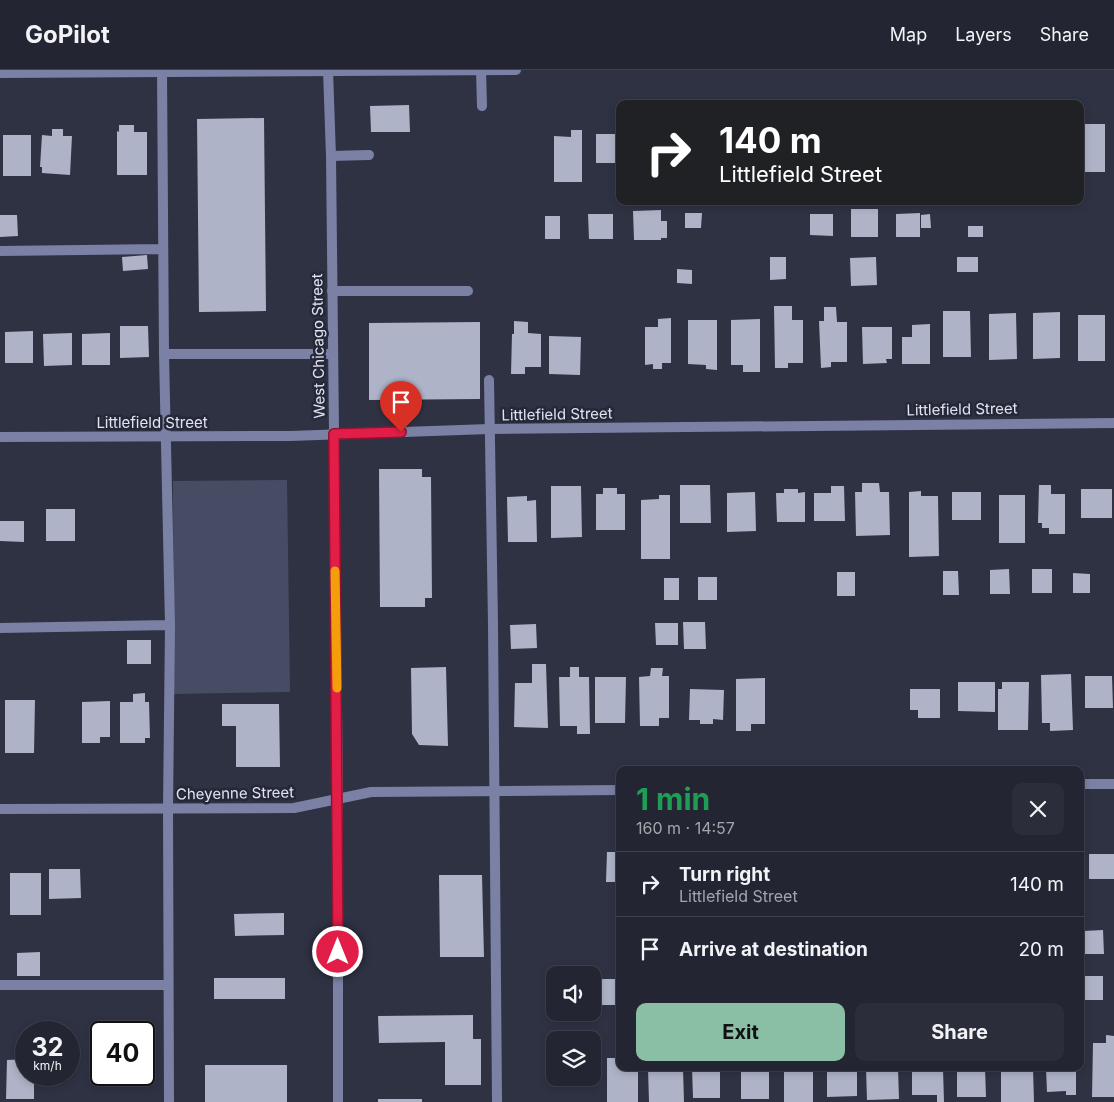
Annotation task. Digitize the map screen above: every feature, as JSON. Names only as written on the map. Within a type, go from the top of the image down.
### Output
[{"type":"street","points":[[481,70],[482,106]]},
{"type":"street","points":[[0,73],[516,70]]},
{"type":"street","points":[[162,71],[164,354],[170,625],[167,985],[169,1102]]},
{"type":"street","name":"West Chicago Street","points":[[328,71],[331,156],[338,799],[338,1102]]},
{"type":"street","points":[[331,156],[369,155]]},
{"type":"street","points":[[0,251],[163,249]]},
{"type":"street","points":[[332,292],[468,291]]},
{"type":"street","points":[[164,354],[333,354]]},
{"type":"street","points":[[488,380],[494,624],[497,1102]]},
{"type":"street","name":"Littlefield Street","points":[[0,437],[290,436],[489,429],[1114,423]]},
{"type":"street","points":[[0,628],[170,625]]},
{"type":"street","points":[[1084,784],[1114,784]]},
{"type":"street","name":"Cheyenne Street","points":[[0,810],[294,808],[371,792],[616,790]]},
{"type":"street","points":[[0,985],[167,985]]},
{"type":"shaded area","points":[[287,480],[290,692],[174,694],[173,481]]},
{"type":"building","points":[[409,105],[410,132],[371,132],[370,106]]},
{"type":"building","points":[[264,118],[266,311],[199,312],[197,119]]},
{"type":"building","points":[[1084,124],[1105,124],[1105,172],[1084,172]]},
{"type":"building","points":[[119,125],[134,125],[134,132],[147,132],[147,175],[117,175],[117,131],[119,132]]},
{"type":"building","points":[[52,129],[63,129],[63,136],[72,136],[70,175],[42,173],[42,167],[40,167],[42,135],[52,136]]},
{"type":"building","points":[[571,130],[582,130],[582,182],[554,182],[554,136],[571,137]]},
{"type":"building","points":[[596,134],[616,134],[616,163],[596,163]]},
{"type":"building","points":[[3,135],[31,135],[31,176],[3,176]]},
{"type":"building","points":[[851,209],[878,209],[878,237],[851,237]]},
{"type":"building","points":[[661,210],[661,221],[667,221],[667,238],[661,238],[661,240],[634,240],[633,211]]},
{"type":"building","points":[[685,213],[702,213],[701,228],[685,228]]},
{"type":"building","points":[[920,213],[920,237],[896,237],[896,214]]},
{"type":"building","points":[[588,214],[613,214],[613,239],[589,239]]},
{"type":"building","points":[[810,214],[833,214],[833,236],[810,235]]},
{"type":"building","points":[[930,214],[931,228],[921,228],[921,215]]},
{"type":"building","points":[[0,215],[17,215],[18,236],[0,237]]},
{"type":"building","points":[[545,216],[560,216],[560,239],[545,239]]},
{"type":"building","points":[[968,226],[983,226],[983,237],[968,237]]},
{"type":"building","points":[[147,255],[148,269],[123,271],[122,257]]},
{"type":"building","points":[[770,257],[786,257],[786,279],[770,280]]},
{"type":"building","points":[[876,257],[877,285],[851,286],[850,258]]},
{"type":"building","points":[[957,257],[978,257],[978,272],[957,272]]},
{"type":"building","points":[[677,269],[692,270],[692,284],[677,283]]},
{"type":"building","points":[[774,306],[792,306],[792,320],[803,320],[803,363],[788,363],[788,368],[775,368]]},
{"type":"building","points":[[824,307],[836,307],[837,322],[847,322],[847,362],[831,362],[831,367],[821,368],[819,321],[824,321]]},
{"type":"building","points":[[943,311],[970,311],[971,357],[943,357]]},
{"type":"building","points":[[1060,312],[1060,358],[1033,359],[1033,313]]},
{"type":"building","points":[[1016,313],[1017,359],[989,360],[989,314]]},
{"type":"building","points":[[1078,315],[1105,315],[1105,361],[1078,361]]},
{"type":"building","points":[[671,318],[671,363],[662,363],[662,369],[653,369],[653,364],[645,365],[645,327],[658,327],[658,319]]},
{"type":"building","points":[[760,319],[760,372],[743,372],[743,365],[731,365],[731,320]]},
{"type":"building","points":[[688,320],[717,320],[717,370],[706,369],[706,365],[688,364]]},
{"type":"building","points":[[514,321],[528,322],[528,333],[541,334],[541,367],[525,367],[525,374],[511,374]]},
{"type":"building","points":[[480,322],[480,399],[369,400],[369,323]]},
{"type":"building","points":[[930,324],[930,364],[902,364],[902,337],[912,337],[912,325]]},
{"type":"building","points":[[120,326],[148,326],[149,357],[120,358]]},
{"type":"building","points":[[862,327],[892,327],[892,359],[886,359],[887,363],[863,364]]},
{"type":"building","points":[[33,331],[33,363],[5,363],[5,332]]},
{"type":"building","points":[[72,333],[72,365],[44,366],[43,334]]},
{"type":"building","points":[[110,333],[110,365],[82,365],[82,334]]},
{"type":"building","points":[[549,336],[581,337],[580,375],[549,374]]},
{"type":"building","points":[[379,469],[422,469],[422,477],[431,477],[432,598],[425,598],[425,607],[380,607]]},
{"type":"building","points":[[862,483],[879,483],[880,492],[889,492],[890,535],[856,536],[855,492],[862,492]]},
{"type":"building","points":[[680,485],[710,485],[711,523],[680,523]]},
{"type":"building","points":[[1039,485],[1051,485],[1051,494],[1065,494],[1065,534],[1049,534],[1049,528],[1042,528],[1042,523],[1038,523]]},
{"type":"building","points":[[551,486],[581,486],[582,537],[551,538]]},
{"type":"building","points":[[831,486],[844,486],[845,521],[814,521],[814,493],[831,493]]},
{"type":"building","points":[[603,488],[617,488],[617,494],[625,494],[625,530],[596,530],[596,494],[603,494]]},
{"type":"building","points":[[784,489],[798,489],[798,493],[805,492],[805,522],[777,522],[776,493],[784,493]]},
{"type":"building","points":[[1081,489],[1112,489],[1112,518],[1081,518]]},
{"type":"building","points":[[921,491],[921,496],[938,496],[939,556],[909,557],[909,492]]},
{"type":"building","points":[[755,492],[756,531],[727,532],[727,493]]},
{"type":"building","points":[[952,492],[981,492],[981,520],[952,520]]},
{"type":"building","points":[[659,495],[670,495],[670,559],[641,559],[641,500],[659,499]]},
{"type":"building","points":[[999,495],[1025,495],[1025,543],[999,543]]},
{"type":"building","points":[[527,496],[527,501],[536,500],[537,542],[508,542],[507,497]]},
{"type":"building","points":[[46,509],[75,509],[75,541],[46,541]]},
{"type":"building","points":[[0,521],[24,521],[24,542],[0,541]]},
{"type":"building","points":[[1009,569],[1010,594],[990,594],[990,570]]},
{"type":"building","points":[[1032,569],[1052,569],[1052,593],[1032,593]]},
{"type":"building","points":[[943,571],[958,571],[959,595],[943,595]]},
{"type":"building","points":[[837,572],[855,572],[855,596],[837,596]]},
{"type":"building","points":[[1073,573],[1090,574],[1090,593],[1073,593]]},
{"type":"building","points":[[698,577],[717,577],[717,600],[698,600]]},
{"type":"building","points":[[664,578],[679,578],[679,600],[664,600]]},
{"type":"building","points":[[683,622],[705,622],[706,649],[684,649]]},
{"type":"building","points":[[655,623],[678,623],[678,645],[656,645]]},
{"type":"building","points":[[536,624],[537,648],[511,649],[510,625]]},
{"type":"building","points":[[127,640],[151,640],[151,664],[127,664]]},
{"type":"building","points":[[532,664],[546,664],[548,728],[514,727],[515,683],[532,683]]},
{"type":"building","points":[[446,667],[448,746],[419,745],[412,734],[411,668]]},
{"type":"building","points":[[570,667],[579,667],[579,677],[589,677],[590,734],[577,734],[577,726],[560,726],[559,677],[570,677]]},
{"type":"building","points":[[651,668],[663,668],[662,676],[669,676],[669,718],[659,718],[659,726],[640,726],[639,677],[650,676]]},
{"type":"building","points":[[1071,674],[1073,730],[1050,731],[1050,723],[1042,723],[1041,675]]},
{"type":"building","points":[[1085,676],[1112,676],[1113,708],[1085,708]]},
{"type":"building","points":[[595,677],[626,677],[625,723],[595,723]]},
{"type":"building","points":[[765,678],[765,724],[751,724],[751,731],[736,731],[736,679]]},
{"type":"building","points":[[958,682],[995,682],[995,712],[958,711]]},
{"type":"building","points":[[1002,682],[1029,682],[1028,730],[998,730],[998,689],[1002,689]]},
{"type":"building","points":[[690,689],[724,690],[723,720],[713,719],[713,724],[700,724],[700,720],[689,720]]},
{"type":"building","points":[[910,689],[940,689],[940,718],[918,718],[918,710],[910,710]]},
{"type":"building","points":[[145,693],[145,702],[149,702],[150,738],[145,738],[145,743],[120,743],[120,702],[133,702],[133,694]]},
{"type":"building","points":[[5,700],[35,700],[34,753],[5,753]]},
{"type":"building","points":[[110,701],[110,737],[100,737],[100,743],[82,743],[82,702]]},
{"type":"building","points":[[222,704],[279,704],[280,767],[236,767],[236,726],[222,726]]},
{"type":"building","points":[[607,852],[616,852],[616,882],[606,882]]},
{"type":"building","points":[[1089,854],[1114,854],[1114,879],[1089,879]]},
{"type":"building","points":[[49,869],[80,869],[81,898],[49,899]]},
{"type":"building","points":[[10,873],[41,873],[41,915],[10,915]]},
{"type":"building","points":[[439,875],[482,875],[484,957],[440,957]]},
{"type":"building","points":[[284,913],[284,935],[235,936],[234,914]]},
{"type":"building","points":[[1103,930],[1104,954],[1084,954],[1084,931]]},
{"type":"building","points":[[40,952],[40,976],[17,976],[17,953]]},
{"type":"building","points":[[1084,976],[1103,976],[1103,1000],[1084,1000]]},
{"type":"building","points":[[214,978],[285,978],[285,999],[214,999]]},
{"type":"building","points":[[601,979],[616,979],[616,1005],[601,1005]]},
{"type":"building","points":[[473,1015],[473,1039],[481,1039],[481,1085],[445,1085],[445,1042],[379,1043],[378,1016]]},
{"type":"building","points":[[1106,1035],[1114,1036],[1114,1097],[1092,1097],[1093,1043],[1106,1043]]},
{"type":"building","points":[[607,1058],[616,1058],[616,1071],[638,1071],[638,1102],[607,1102]]},
{"type":"building","points":[[7,1060],[15,1060],[15,1086],[34,1086],[34,1099],[6,1099]]},
{"type":"building","points":[[205,1065],[287,1065],[287,1102],[205,1102]]},
{"type":"building","points":[[648,1071],[683,1071],[684,1102],[649,1102]]},
{"type":"building","points":[[692,1071],[720,1071],[720,1098],[693,1098]]},
{"type":"building","points":[[741,1071],[769,1071],[769,1099],[741,1099]]},
{"type":"building","points":[[784,1071],[813,1071],[813,1102],[784,1102]]},
{"type":"building","points":[[827,1071],[857,1071],[857,1096],[827,1097]]},
{"type":"building","points":[[866,1071],[898,1071],[899,1099],[867,1100]]},
{"type":"building","points":[[912,1071],[943,1071],[944,1102],[937,1102],[937,1095],[912,1095]]},
{"type":"building","points":[[957,1071],[985,1071],[986,1097],[957,1097]]},
{"type":"building","points":[[1001,1071],[1033,1071],[1034,1102],[1001,1102]]},
{"type":"building","points":[[1046,1071],[1076,1071],[1076,1095],[1066,1095],[1066,1091],[1047,1092]]},
{"type":"building","points":[[378,1099],[422,1099],[422,1102],[378,1102]]},
{"type":"slow traffic","points":[[335,571],[337,688]]},
{"type":"route","points":[[338,952],[334,434],[401,432]]}]
